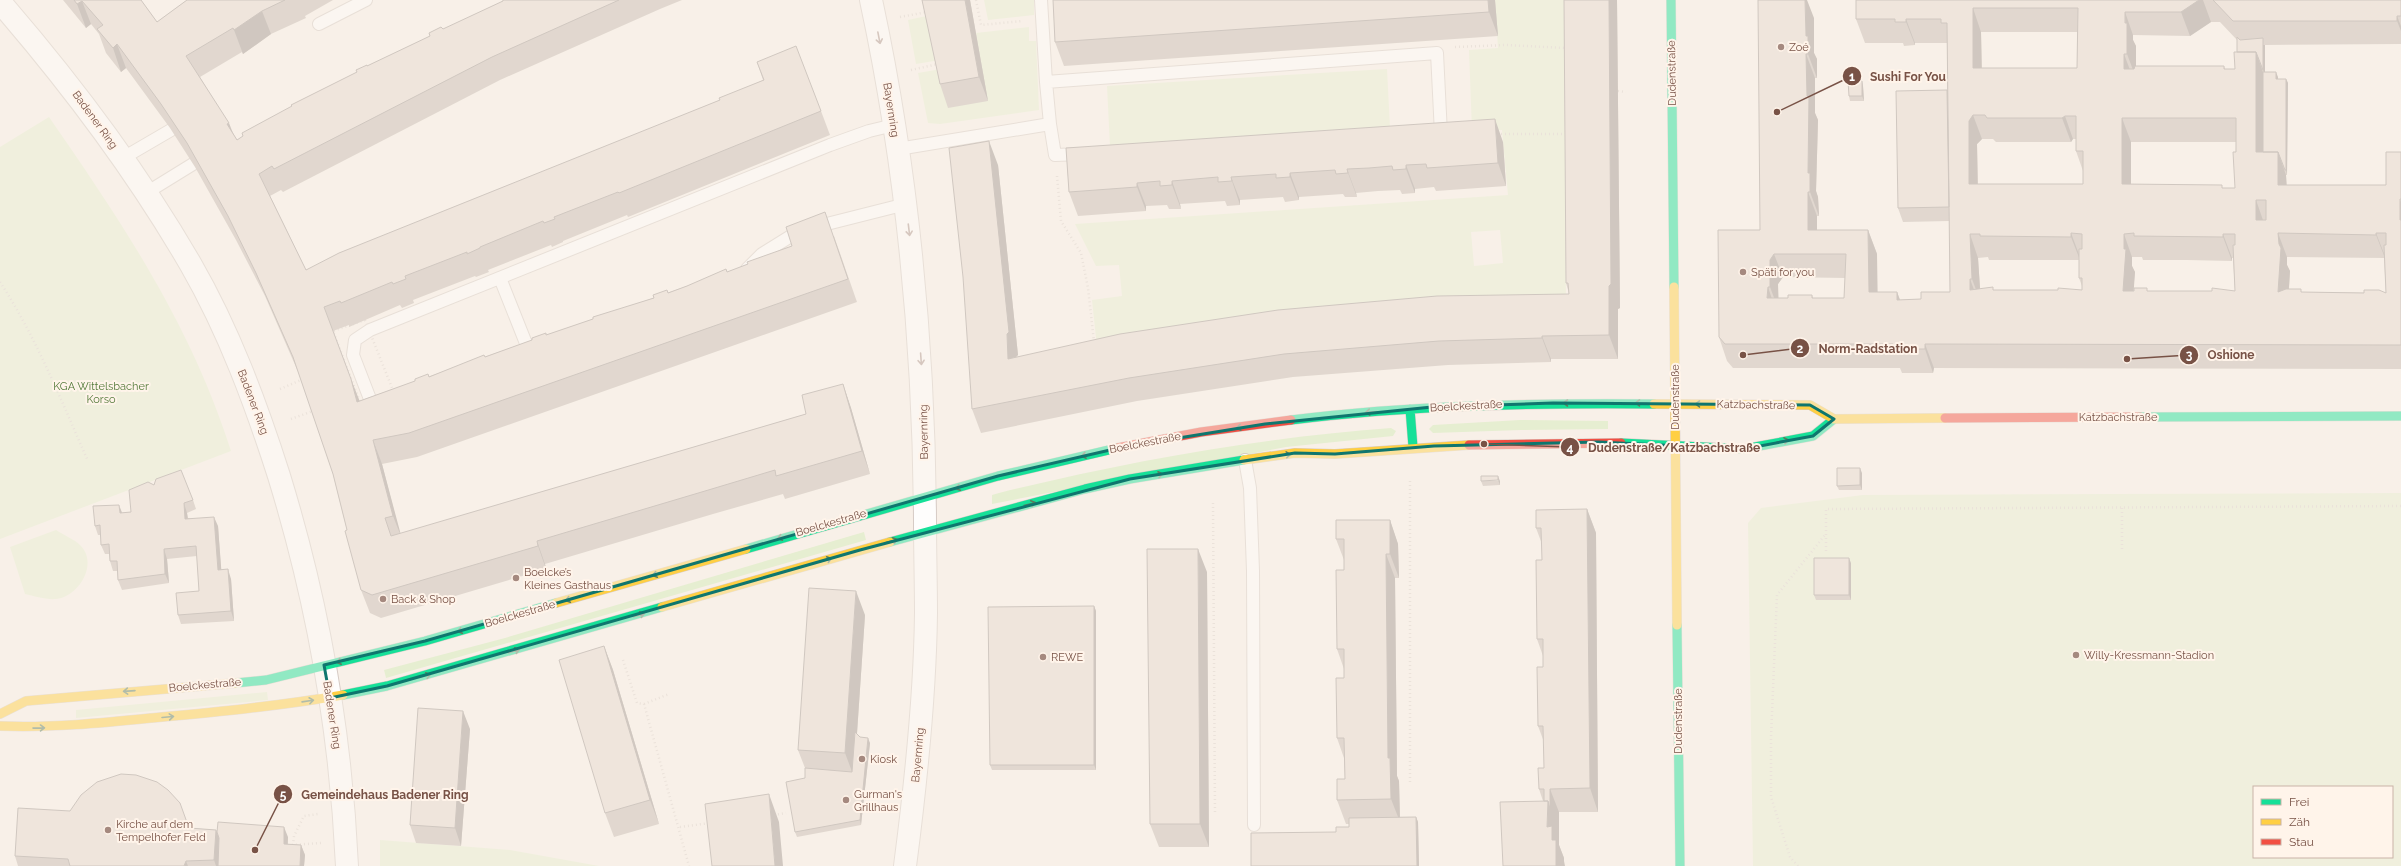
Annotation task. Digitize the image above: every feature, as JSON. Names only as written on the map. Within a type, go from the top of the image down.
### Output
[{"type":"main road","name":"Dudenstraße","points":[[1671,0],[1680,866]]},
{"type":"main road","name":"Boelckestraße","points":[[0,714],[26,701],[266,680],[433,639],[925,497],[1063,460],[1200,432],[1332,415],[1410,409],[1553,403],[1675,404]]},
{"type":"main road","name":"Katzbachstraße","points":[[1675,404],[1810,405],[1834,419],[2401,416]]},
{"type":"main road","points":[[1410,409],[1413,447]]},
{"type":"main road","points":[[0,726],[39,728],[269,707],[330,698],[387,686],[469,664],[925,532],[1085,489],[1245,460],[1295,453],[1335,454],[1413,447],[1598,442],[1675,444],[1744,449],[1812,436],[1834,419]]},
{"type":"street","name":"Bayernring","points":[[871,0],[894,125],[906,204],[922,370],[926,613],[921,721],[906,866]]},
{"type":"street","name":"Badener Ring","points":[[0,2],[60,72],[123,158],[191,266],[226,334],[261,422],[296,532],[319,628],[344,798],[347,866]]},
{"type":"lane","points":[[319,24],[366,0]]},
{"type":"lane","points":[[1041,0],[1046,82],[1055,155],[1094,153]]},
{"type":"lane","points":[[1046,82],[1437,53],[1441,134],[1425,135]]},
{"type":"lane","points":[[898,149],[1050,124]]},
{"type":"lane","points":[[392,403],[380,406],[370,399],[353,355],[355,340],[370,330],[830,145],[869,131],[894,125]]},
{"type":"lane","points":[[123,158],[171,130]]},
{"type":"lane","points":[[146,193],[193,164]]},
{"type":"lane","points":[[737,280],[762,254],[800,231],[906,204]]},
{"type":"lane","points":[[500,278],[531,356]]},
{"type":"lane","points":[[516,361],[546,351]]},
{"type":"lane","points":[[1245,460],[1250,488],[1253,571],[1254,825]]},
{"type":"path","points":[[976,0],[981,25],[1042,19]]},
{"type":"path","points":[[900,17],[930,11]]},
{"type":"path","points":[[1567,42],[1568,56]]},
{"type":"path","points":[[1483,45],[1567,49]]},
{"type":"path","points":[[911,70],[940,64]]},
{"type":"path","points":[[1618,92],[1626,92]]},
{"type":"path","points":[[1569,127],[1569,142]]},
{"type":"path","points":[[1494,134],[1569,134]]},
{"type":"path","points":[[1055,155],[1061,221],[1080,253],[1088,288],[1095,345]]},
{"type":"path","points":[[0,282],[12,299],[48,372],[88,461]]},
{"type":"path","points":[[280,389],[302,380]]},
{"type":"path","points":[[291,419],[313,411]]},
{"type":"path","points":[[1410,481],[1410,784]]},
{"type":"path","points":[[1213,503],[1216,814]]},
{"type":"path","points":[[1826,551],[1826,510],[2401,506]]},
{"type":"path","points":[[2122,508],[2122,552]]},
{"type":"path","points":[[1798,866],[1790,857],[1771,797],[1771,737],[1777,595],[1826,534]]},
{"type":"path","points":[[623,660],[637,703],[644,704],[669,694]]},
{"type":"path","points":[[644,704],[690,866]]},
{"type":"path","points":[[771,815],[786,813]]},
{"type":"path","points":[[293,845],[294,836],[304,816],[320,814]]},
{"type":"path","points":[[680,827],[718,822]]},
{"type":"path","points":[[288,846],[322,843]]},
{"type":"highlighted area","points":[[1553,403],[1810,405],[1834,419],[1813,436],[1744,449],[1598,442],[1434,446],[1335,454],[1295,453],[1130,479],[860,550],[387,686],[330,698],[324,665],[425,641],[998,476],[1123,447],[1265,424],[1432,407]]},
{"type":"green space","points":[[984,0],[1034,0],[1034,15],[988,20]]},
{"type":"green space","points":[[1495,0],[1564,0],[1566,303],[1097,347],[1092,300],[1122,296],[1119,265],[1096,266],[1075,224],[1508,195],[1502,130],[1472,131],[1469,50],[1498,48]],"holes":[[[1500,230],[1503,263],[1474,266],[1471,232]]]},
{"type":"green space","points":[[931,15],[940,60],[916,64],[908,20]]},
{"type":"green space","points":[[1029,27],[1029,41],[1036,41],[1039,110],[940,124],[928,123],[918,73],[941,69],[987,101],[976,33]]},
{"type":"green space","points":[[1387,69],[1390,128],[1110,146],[1107,86]]},
{"type":"green space","name":"KGA Wittelsbacher Korso","points":[[49,117],[129,236],[153,277],[196,361],[215,405],[231,451],[0,539],[0,147]]},
{"type":"green space","points":[[1520,420],[1608,421],[1608,429],[1433,433],[1429,429],[1433,425]]},
{"type":"green space","points":[[1391,428],[1396,431],[1393,436],[1286,447],[992,504],[992,495],[999,493],[1047,481],[1145,461],[1194,452],[1292,438]]},
{"type":"green space","name":"Willy-Kressmann-Stadion","points":[[2401,493],[2401,866],[1753,866],[1748,523],[1761,508],[1863,495]]},
{"type":"green space","points":[[56,530],[78,543],[85,552],[88,561],[84,578],[79,586],[64,597],[49,599],[25,594],[10,547]]},
{"type":"green space","points":[[864,532],[866,540],[386,678],[384,670],[505,638]]},
{"type":"green space","points":[[267,692],[268,700],[76,718],[76,710]]},
{"type":"green space","points":[[380,840],[510,850],[599,866],[380,866]]},
{"type":"building","points":[[74,0],[141,0],[157,22],[187,0],[285,0],[262,11],[234,30],[233,28],[186,56],[229,123],[227,124],[237,140],[243,136],[242,133],[292,106],[291,105],[357,72],[356,70],[430,36],[429,33],[441,27],[443,29],[503,0],[619,0],[492,57],[274,169],[272,166],[259,174],[306,270],[339,253],[720,100],[719,98],[764,80],[757,62],[796,46],[821,111],[619,193],[618,192],[554,217],[555,219],[544,223],[543,221],[480,247],[467,254],[467,252],[405,276],[406,279],[393,284],[392,282],[341,303],[340,301],[324,307],[351,379],[357,402],[415,381],[415,379],[428,374],[429,377],[484,355],[485,357],[532,340],[532,338],[546,333],[546,335],[593,319],[593,317],[654,298],[653,295],[667,290],[668,293],[726,269],[727,272],[748,264],[747,262],[792,246],[786,227],[825,212],[848,279],[409,433],[373,440],[393,516],[385,518],[391,536],[806,414],[802,395],[843,384],[862,451],[776,476],[775,470],[537,541],[538,546],[372,595],[361,590],[345,531],[347,530],[333,474],[293,357],[256,273],[228,216],[187,143],[161,104],[117,44],[113,48],[97,29],[103,25],[82,1],[77,4]]},
{"type":"building","points":[[922,0],[965,0],[979,77],[940,84]]},
{"type":"building","points":[[1053,0],[1488,0],[1489,12],[1055,42]]},
{"type":"building","points":[[1564,0],[1609,0],[1611,284],[1609,286],[1609,335],[1542,336],[1542,338],[1439,341],[1284,354],[1129,378],[972,409],[963,277],[949,148],[989,141],[1009,332],[1007,334],[1008,359],[1120,334],[1278,310],[1437,296],[1569,294],[1568,283],[1566,283]]},
{"type":"building","points":[[1758,0],[1805,0],[1806,36],[1808,36],[1808,54],[1806,54],[1807,96],[1809,96],[1808,173],[1810,173],[1810,192],[1808,192],[1808,230],[1868,230],[1869,292],[1897,292],[1897,300],[1921,299],[1921,292],[1950,292],[1947,23],[1941,23],[1941,19],[1906,19],[1906,22],[1895,22],[1895,19],[1856,19],[1856,0],[2199,0],[2181,12],[2125,12],[2125,23],[2127,23],[2127,54],[2124,54],[2124,69],[2134,69],[2135,66],[2224,66],[2224,69],[2235,69],[2234,52],[2256,52],[2256,152],[2278,152],[2278,185],[2386,185],[2386,152],[2401,152],[2401,345],[1925,344],[1925,349],[1893,349],[1893,344],[1725,344],[1719,337],[1718,230],[1760,230]],"holes":[[[1973,8],[2078,8],[2077,68],[1973,68]],[[1973,115],[1985,115],[1987,118],[2062,118],[2065,116],[2076,116],[2076,151],[2083,151],[2083,184],[1969,184],[1969,121]],[[2122,118],[2236,118],[2236,152],[2233,152],[2235,188],[2222,188],[2222,185],[2122,184]],[[2256,200],[2266,200],[2266,220],[2256,220]],[[2071,233],[2082,234],[2082,249],[2079,249],[2079,278],[2082,278],[2082,290],[2058,288],[2058,290],[1993,290],[1993,287],[1970,290],[1970,279],[1972,279],[1970,234],[1980,234],[1980,236],[2071,237]],[[2134,233],[2134,236],[2223,237],[2223,234],[2235,234],[2235,245],[2233,245],[2235,291],[2212,288],[2212,291],[2147,291],[2147,288],[2134,288],[2134,291],[2123,291],[2126,249],[2124,249],[2124,234]],[[2278,233],[2376,235],[2376,233],[2386,233],[2386,245],[2384,245],[2386,293],[2379,290],[2364,290],[2364,293],[2301,292],[2301,289],[2286,289],[2278,292],[2281,248]],[[1774,254],[1846,254],[1844,298],[1812,298],[1812,295],[1788,295],[1788,298],[1767,298],[1768,287],[1770,287],[1770,260]]]},
{"type":"building","points":[[2213,0],[2401,0],[2401,16],[2397,16],[2397,21],[2233,21]]},
{"type":"building","points":[[2237,37],[2240,40],[2263,38],[2263,70],[2256,52],[2237,52]]},
{"type":"building","points":[[2263,72],[2276,72],[2276,79],[2286,79],[2286,170],[2278,152],[2263,152]]},
{"type":"building","points":[[1848,81],[1862,81],[1862,96],[1849,96]]},
{"type":"building","points":[[1947,90],[1949,207],[1898,208],[1896,91]]},
{"type":"building","points":[[1495,119],[1498,163],[1427,168],[1426,164],[1406,165],[1406,169],[1393,170],[1392,166],[1347,169],[1348,173],[1336,174],[1335,170],[1290,173],[1290,177],[1276,178],[1276,174],[1231,177],[1232,181],[1218,182],[1218,177],[1172,181],[1172,185],[1160,186],[1160,181],[1137,183],[1137,187],[1069,192],[1066,148]]},
{"type":"building","points":[[1837,468],[1860,468],[1860,485],[1837,486]]},
{"type":"building","points":[[181,470],[193,500],[184,503],[185,519],[214,517],[218,570],[228,569],[231,611],[178,615],[176,593],[199,591],[196,546],[164,549],[165,574],[118,580],[117,561],[110,561],[109,544],[101,545],[100,525],[95,526],[93,506],[119,505],[120,513],[131,512],[129,490],[148,482],[154,485],[156,479]]},
{"type":"building","points":[[1481,476],[1498,476],[1498,480],[1481,481]]},
{"type":"building","points":[[1587,509],[1590,788],[1550,789],[1550,809],[1548,801],[1544,801],[1544,789],[1539,789],[1538,768],[1544,768],[1543,726],[1538,726],[1537,667],[1543,667],[1543,639],[1537,639],[1536,560],[1542,560],[1541,528],[1536,528],[1536,510]]},
{"type":"building","points":[[1336,520],[1390,520],[1390,554],[1386,554],[1388,758],[1390,758],[1391,799],[1337,800],[1337,779],[1345,779],[1344,738],[1337,738],[1336,678],[1344,678],[1344,649],[1337,649],[1336,570],[1344,570],[1344,539],[1336,539]]},
{"type":"building","points":[[1147,549],[1198,549],[1200,824],[1150,824]]},
{"type":"building","points":[[1814,558],[1849,558],[1849,595],[1814,595]]},
{"type":"building","points":[[809,588],[856,591],[845,753],[798,750]]},
{"type":"building","name":"REWE","points":[[1094,606],[1094,765],[990,765],[988,607]]},
{"type":"building","points":[[604,646],[650,800],[605,813],[559,660]]},
{"type":"building","points":[[418,708],[463,711],[455,828],[410,825]]},
{"type":"building","points":[[855,732],[860,737],[868,738],[860,820],[795,832],[786,782],[805,778],[805,768],[852,772]]},
{"type":"building","name":"Kirche auf dem Tempelhofer Feld","points":[[121,774],[136,775],[157,782],[168,790],[180,803],[189,828],[216,830],[214,860],[186,861],[184,866],[70,866],[68,859],[15,856],[18,808],[70,811],[81,795],[97,782]]},
{"type":"building","points":[[769,794],[775,866],[712,866],[705,804]]},
{"type":"building","points":[[1548,801],[1547,827],[1552,826],[1552,840],[1556,840],[1556,866],[1503,866],[1500,802]]},
{"type":"building","points":[[1416,817],[1417,866],[1251,866],[1251,833],[1336,832],[1336,827],[1349,827],[1349,818]]},
{"type":"building","points":[[218,822],[284,827],[284,844],[301,845],[300,866],[218,866]]},
{"type":"traffic: fast","points":[[1671,0],[1674,287]]},
{"type":"traffic: fast","points":[[1291,420],[1381,411],[1472,406],[1654,404]]},
{"type":"traffic: fast","points":[[1410,409],[1413,447]]},
{"type":"traffic: fast","points":[[2140,417],[2401,416]]},
{"type":"traffic: fast","points":[[1621,443],[1744,449],[1813,436],[1834,419]]},
{"type":"traffic: fast","points":[[746,549],[998,476],[1117,448]]},
{"type":"traffic: fast","points":[[890,542],[1085,489],[1130,479],[1244,460]]},
{"type":"traffic: fast","points":[[236,683],[266,680],[425,641],[556,603]]},
{"type":"traffic: fast","points":[[343,695],[387,686],[662,607]]},
{"type":"traffic: fast","points":[[1677,625],[1680,866]]},
{"type":"traffic: slow","points":[[1674,287],[1677,625]]},
{"type":"traffic: slow","points":[[1654,404],[1810,405],[1834,419],[1945,418]]},
{"type":"traffic: slow","points":[[1244,460],[1295,453],[1335,454],[1469,445]]},
{"type":"traffic: slow","points":[[662,607],[890,542]]},
{"type":"traffic: slow","points":[[556,603],[746,549]]},
{"type":"traffic: slow","points":[[0,714],[26,701],[236,683]]},
{"type":"traffic: slow","points":[[0,726],[57,726],[113,722],[247,708],[343,695]]},
{"type":"traffic: jam","points":[[1945,418],[2140,417]]},
{"type":"traffic: jam","points":[[1117,448],[1201,432],[1291,420]]},
{"type":"traffic: jam","points":[[1469,445],[1621,443]]},
{"type":"place","name":"Zoé","points":[[1781,47]]},
{"type":"place","name":"Sushi For You","points":[[1777,112]]},
{"type":"place","name":"Späti for you","points":[[1743,272]]},
{"type":"place","name":"Norm-Radstation","points":[[1743,355]]},
{"type":"place","name":"Oshione","points":[[2127,359]]},
{"type":"place","name":"Dudenstraße/Katzbachstraße","points":[[1484,444]]},
{"type":"place","name":"Boelcke’s Kleines Gasthaus","points":[[516,578]]},
{"type":"place","name":"Back & Shop","points":[[383,599]]},
{"type":"place","name":"Willy-Kressmann-Stadion","points":[[2076,655]]},
{"type":"place","name":"REWE","points":[[1043,657]]},
{"type":"place","name":"Kiosk","points":[[862,759]]},
{"type":"place","name":"Gurman's Grillhaus","points":[[846,800]]},
{"type":"place","name":"Kirche auf dem Tempelhofer Feld","points":[[108,830]]},
{"type":"place","name":"Gemeindehaus Badener Ring","points":[[255,850]]}]
